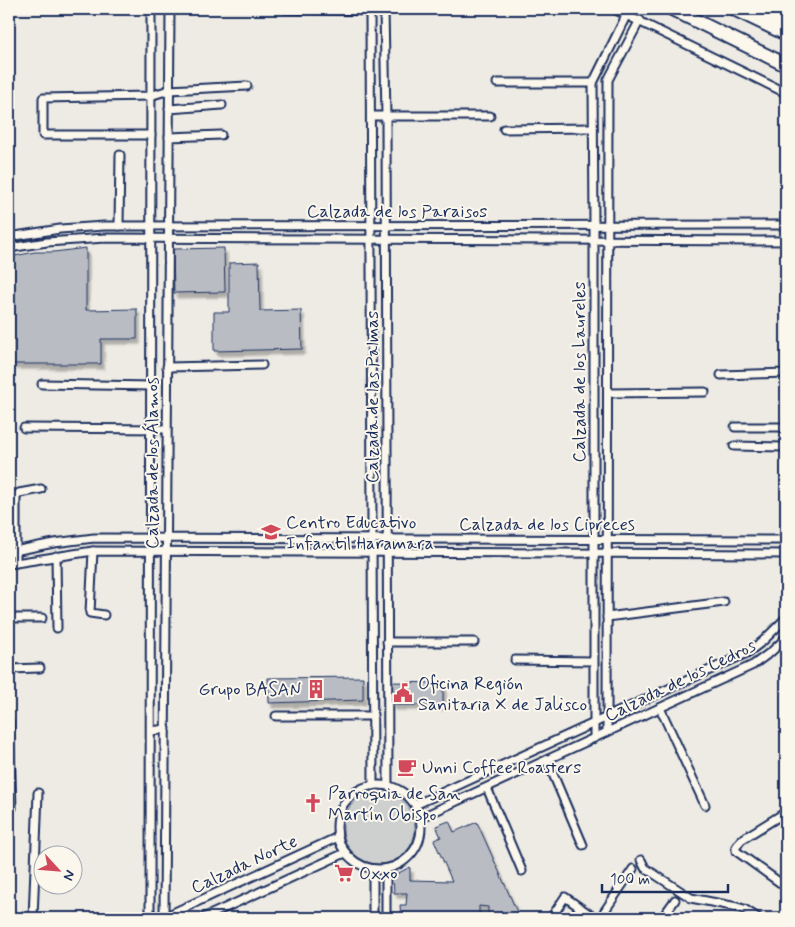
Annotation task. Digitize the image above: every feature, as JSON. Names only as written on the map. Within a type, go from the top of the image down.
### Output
[{"type":"highway","points":[[672,9],[786,65]]},
{"type":"highway","points":[[734,9],[786,34]]},
{"type":"highway","points":[[757,9],[786,27]]},
{"type":"street","name":"Calzada de los Álamos","points":[[150,918],[151,9]]},
{"type":"street","name":"Calzada de los Álamos","points":[[163,918],[166,729],[170,9]]},
{"type":"street","points":[[285,9],[384,10]]},
{"type":"street","points":[[614,9],[640,20],[786,93]]},
{"type":"street","points":[[764,9],[786,19]]},
{"type":"street","name":"Calzada de las Palmas","points":[[370,10],[373,786]]},
{"type":"street","name":"Calzada de las Palmas","points":[[384,10],[388,786]]},
{"type":"street","name":"Calzada de los Laureles","points":[[594,738],[593,83],[627,14]]},
{"type":"street","name":"Calzada de los Laureles","points":[[607,732],[608,80],[640,20]]},
{"type":"street","points":[[497,82],[593,83]]},
{"type":"street","points":[[151,135],[43,135],[44,98],[150,96],[169,90],[247,86]]},
{"type":"street","points":[[169,109],[222,105]]},
{"type":"street","points":[[370,116],[490,116]]},
{"type":"street","points":[[504,129],[593,128]]},
{"type":"street","points":[[169,137],[221,135]]},
{"type":"street","points":[[119,226],[120,155]]},
{"type":"street","name":"Calzada de los Paraisos","points":[[9,237],[60,229],[119,226],[786,225]]},
{"type":"street","points":[[60,229],[62,241]]},
{"type":"street","name":"Calzada de los Paraisos","points":[[9,247],[105,238],[786,241]]},
{"type":"street","points":[[594,345],[608,345]]},
{"type":"street","points":[[167,367],[262,365]]},
{"type":"street","points":[[720,375],[786,373]]},
{"type":"street","points":[[42,384],[151,386]]},
{"type":"street","points":[[608,393],[705,392]]},
{"type":"street","points":[[735,427],[786,427]]},
{"type":"street","points":[[24,428],[167,429]]},
{"type":"street","points":[[734,446],[786,446]]},
{"type":"street","points":[[13,564],[12,551],[16,496],[20,492],[41,489]]},
{"type":"street","name":"Calzada de los Cipreces","points":[[12,551],[94,538],[786,540]]},
{"type":"street","points":[[93,551],[90,614],[104,615]]},
{"type":"street","name":"Calzada de los Cipreces","points":[[13,564],[93,551],[786,554]]},
{"type":"street","points":[[56,556],[57,628]]},
{"type":"street","points":[[607,617],[724,602]]},
{"type":"street","points":[[9,618],[42,618]]},
{"type":"street","name":"Calzada de los Cedros","points":[[415,805],[746,653],[764,641],[786,618]]},
{"type":"street","points":[[593,635],[607,635]]},
{"type":"street","name":"Calzada de los Cedros","points":[[420,818],[754,665],[786,638]]},
{"type":"street","points":[[388,642],[474,642]]},
{"type":"street","points":[[515,660],[593,661]]},
{"type":"street","points":[[9,670],[40,668]]},
{"type":"street","points":[[640,702],[648,713]]},
{"type":"street","points":[[660,708],[705,805]]},
{"type":"street","points":[[276,716],[373,716]]},
{"type":"street","points":[[9,721],[12,808]]},
{"type":"street","points":[[151,731],[166,729]]},
{"type":"street","points":[[546,760],[583,845]]},
{"type":"street","points":[[373,786],[388,786],[406,795],[415,805],[420,818],[420,835],[414,851],[402,863],[386,869],[373,869],[358,864],[346,853],[338,837],[337,827],[342,808],[355,793],[373,786]]},
{"type":"street","points":[[487,788],[522,871]]},
{"type":"street","points":[[33,918],[38,793]]},
{"type":"street","points":[[786,812],[741,840],[736,846],[736,851],[786,887]]},
{"type":"street","name":"Calzada Norte","points":[[163,918],[338,837]]},
{"type":"street","name":"Calzada Norte","points":[[202,918],[346,853]]},
{"type":"street","points":[[641,860],[645,868],[691,898],[744,909],[758,918]]},
{"type":"street","points":[[373,869],[373,918]]},
{"type":"street","points":[[386,869],[386,918]]},
{"type":"street","points":[[600,918],[633,869]]},
{"type":"street","points":[[564,918],[553,915],[565,897],[595,918]]},
{"type":"street","points":[[662,918],[675,900]]},
{"type":"street","points":[[573,918],[580,908]]},
{"type":"shaded area","points":[[379,792],[399,798],[409,808],[415,828],[409,848],[399,858],[379,864],[359,858],[349,848],[343,828],[349,808],[359,798]]},
{"type":"building","points":[[86,248],[86,310],[137,309],[137,339],[101,339],[101,364],[13,364],[13,362],[9,362],[9,257],[35,252]]},
{"type":"building","points":[[224,248],[225,292],[174,293],[173,249]]},
{"type":"building","points":[[259,262],[260,311],[301,310],[302,349],[214,351],[214,312],[229,312],[229,263]]},
{"type":"building","name":"Grupo BASAN","points":[[363,677],[363,700],[269,703],[268,678]]},
{"type":"building","points":[[391,682],[443,683],[443,705],[392,705]]},
{"type":"building","points":[[449,821],[454,832],[477,822],[518,914],[488,916],[488,907],[479,906],[479,916],[401,918],[400,905],[406,905],[407,893],[394,893],[393,876],[410,867],[410,880],[452,881],[434,840],[441,837],[436,826]]},
{"type":"place","name":"Centro Educativo Infantil Haramara","points":[[271,532]]},
{"type":"place","name":"Grupo BASAN","points":[[316,689]]},
{"type":"place","name":"Oficina Región Sanitaria X de Jalisco","points":[[403,693]]},
{"type":"place","name":"Unni Coffee Roasters","points":[[407,767]]},
{"type":"place","name":"Parroquia de San Martín Obispo","points":[[313,803]]},
{"type":"place","name":"Oxxo","points":[[344,873]]}]
